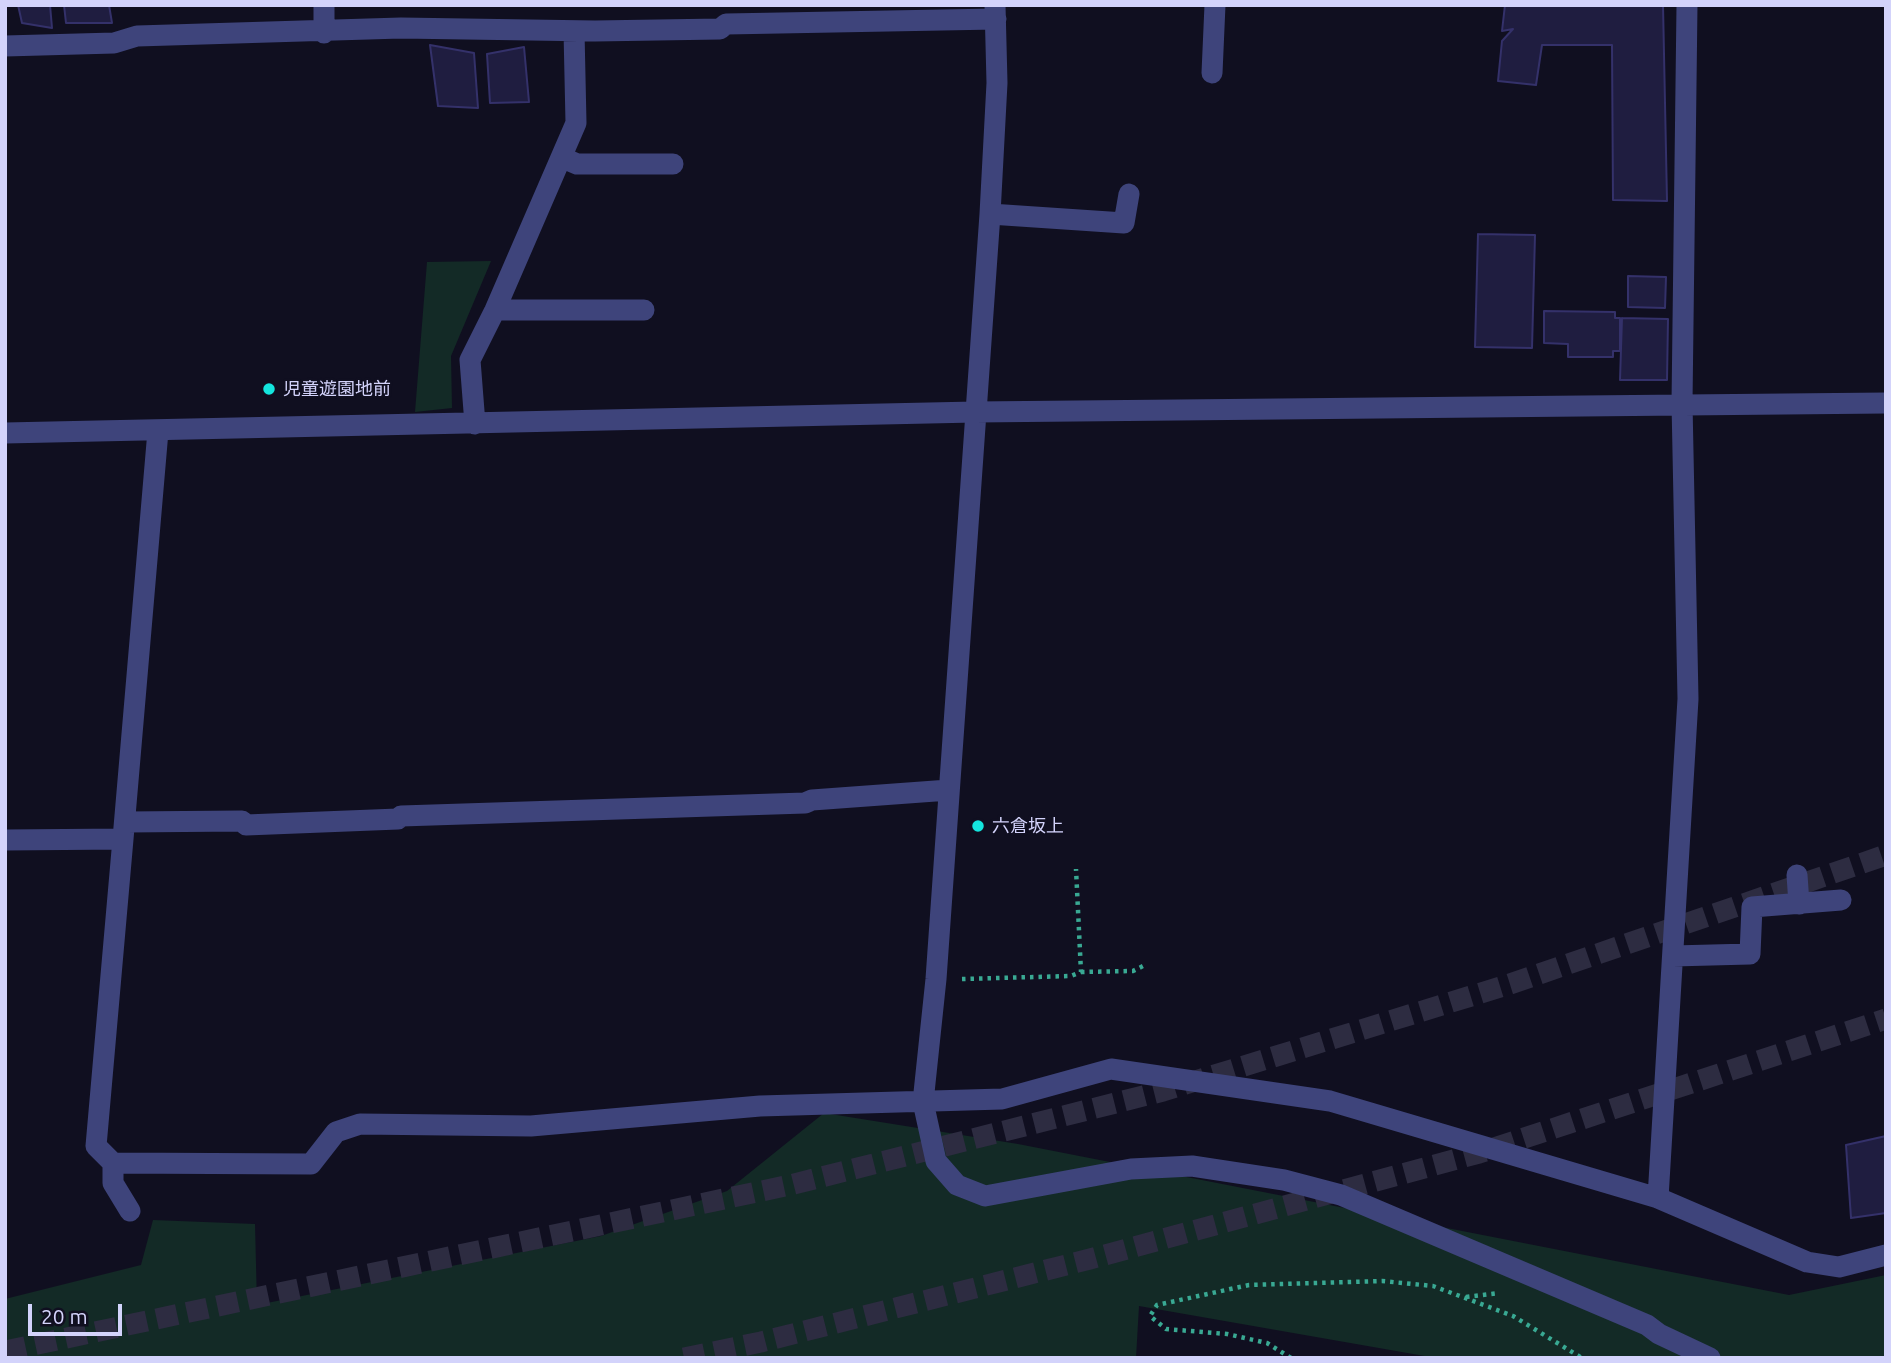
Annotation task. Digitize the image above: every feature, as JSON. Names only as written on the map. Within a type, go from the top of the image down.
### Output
[{"type":"street","points":[[324,5],[324,33]]},
{"type":"street","points":[[1212,73],[1215,5]]},
{"type":"street","points":[[1658,1198],[1688,699],[1682,403],[1687,5]]},
{"type":"street","points":[[5,46],[114,43],[137,36],[324,33],[401,28],[573,31],[720,29],[726,24],[996,12],[990,214],[962,640],[936,979],[923,1102],[936,1161],[957,1185],[985,1196],[1131,1169],[1192,1166],[1284,1180],[1341,1195],[1647,1325],[1659,1334],[1710,1358]]},
{"type":"street","points":[[475,424],[470,360],[563,158],[576,122],[573,31]]},
{"type":"street","points":[[563,158],[577,164],[673,164]]},
{"type":"street","points":[[990,214],[1124,223],[1129,194]]},
{"type":"street","points":[[495,310],[645,310]]},
{"type":"street","points":[[5,433],[975,412],[1886,403]]},
{"type":"street","points":[[158,431],[96,1146],[113,1163],[311,1164],[336,1132],[360,1124],[531,1126],[760,1106],[1002,1100],[1111,1069],[1330,1101],[1658,1198],[1807,1262],[1839,1267],[1886,1255]]},
{"type":"street","points":[[5,840],[242,821],[246,825],[398,819],[401,816],[806,803],[812,800],[949,790]]},
{"type":"street","points":[[1797,875],[1799,904]]},
{"type":"street","points":[[1673,956],[1751,954],[1752,907],[1841,900]]},
{"type":"street","points":[[113,1163],[113,1183],[130,1211]]},
{"type":"path","points":[[1076,869],[1081,972]]},
{"type":"path","points":[[936,979],[1071,976],[1081,972],[1133,971],[1143,966]]},
{"type":"path","points":[[1291,1358],[1267,1343],[1227,1334],[1166,1329],[1150,1316],[1157,1305],[1248,1285],[1382,1281],[1433,1286],[1513,1316],[1582,1358]]},
{"type":"green space","points":[[491,261],[451,356],[452,408],[415,412],[427,262]]},
{"type":"green space","points":[[824,1113],[1018,1144],[1789,1295],[1886,1275],[1886,1358],[1436,1358],[1139,1306],[1136,1358],[5,1358],[5,1299],[141,1265],[153,1220],[255,1224],[257,1305],[601,1236],[727,1191]]},
{"type":"building","points":[[18,5],[50,5],[52,28],[22,23]]},
{"type":"building","points":[[64,5],[109,5],[112,23],[66,23]]},
{"type":"building","points":[[1505,5],[1663,5],[1667,201],[1613,200],[1612,45],[1542,45],[1536,85],[1498,81],[1502,41],[1513,29],[1502,31]]},
{"type":"building","points":[[430,45],[474,53],[478,108],[438,106]]},
{"type":"building","points":[[524,47],[529,102],[490,103],[487,54]]},
{"type":"building","points":[[1478,234],[1535,235],[1532,348],[1475,347]]},
{"type":"building","points":[[1628,276],[1666,277],[1665,308],[1628,307]]},
{"type":"building","points":[[1544,311],[1615,312],[1615,318],[1620,318],[1620,351],[1613,351],[1613,357],[1568,357],[1568,344],[1544,343]]},
{"type":"building","points":[[1622,318],[1668,319],[1667,380],[1620,380]]},
{"type":"building","points":[[1886,1136],[1886,1213],[1851,1218],[1846,1145]]},
{"type":"tunnel","points":[[5,1351],[790,1185],[1163,1091],[1510,984],[1886,855]]},
{"type":"tunnel","points":[[684,1358],[761,1342],[1090,1259],[1479,1153],[1886,1019]]},
{"type":"place","name":"児童遊園地前","points":[[269,389]]},
{"type":"place","name":"六倉坂上","points":[[978,826]]}]
